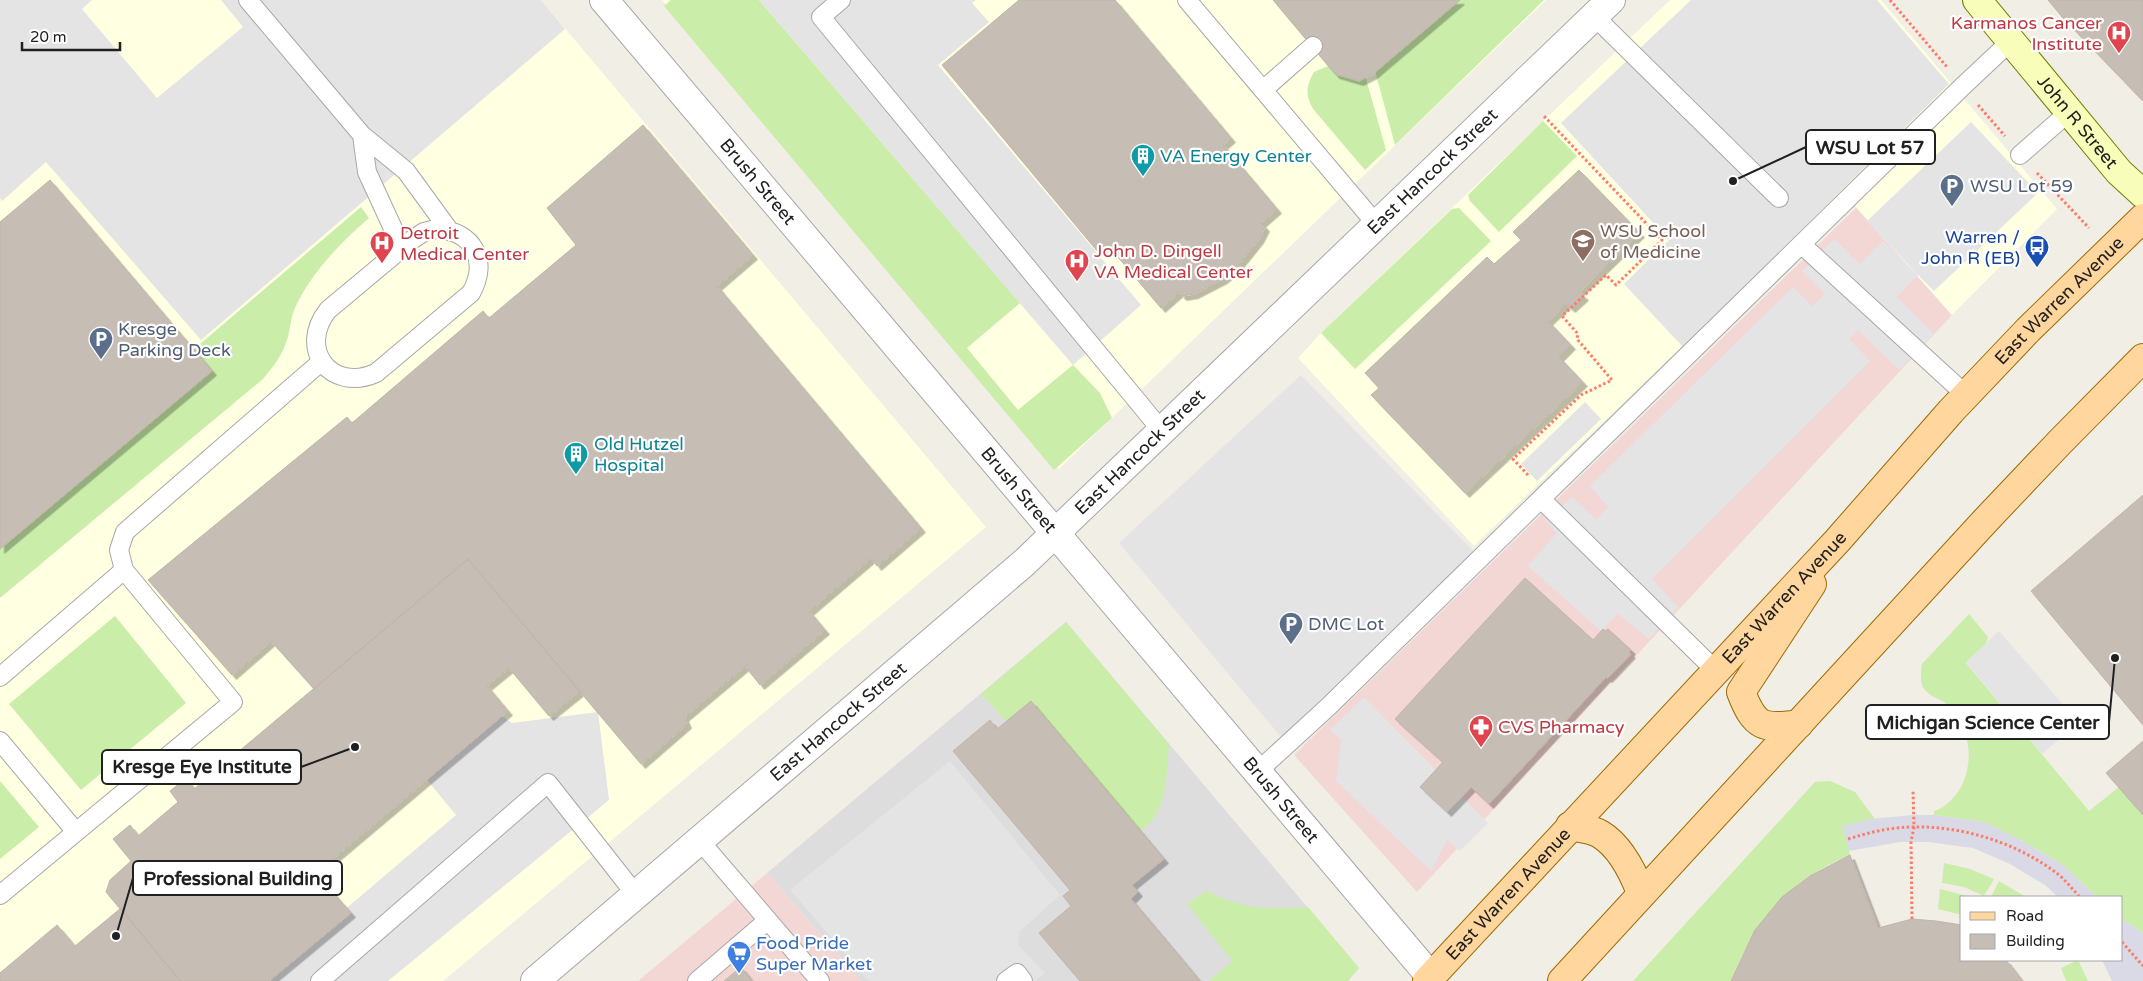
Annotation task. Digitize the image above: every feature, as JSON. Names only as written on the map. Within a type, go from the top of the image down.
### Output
[{"type":"main road","name":"East Warren Avenue","points":[[1431,980],[1570,826],[1838,540],[1966,395],[2028,330],[2143,218]]},
{"type":"main road","points":[[1562,981],[2044,458],[2143,358]]},
{"type":"main road","points":[[1799,724],[1774,727],[1761,724],[1748,710],[1741,692],[1798,607],[1838,540]]},
{"type":"main road","points":[[1570,826],[1599,833],[1615,848],[1632,870],[1642,894]]},
{"type":"street","name":"Brush Street","points":[[604,0],[1431,980]]},
{"type":"street","name":"John R Street","points":[[1977,0],[2119,172],[2143,194]]},
{"type":"street","name":"East Hancock Street","points":[[535,981],[1025,562],[1603,8]]},
{"type":"lane","points":[[248,0],[362,136],[406,171],[449,230]]},
{"type":"lane","points":[[841,0],[820,17],[1162,431]]},
{"type":"lane","points":[[1187,0],[1377,225]]},
{"type":"lane","points":[[1603,8],[1779,198]]},
{"type":"lane","points":[[1257,772],[1328,707],[2011,41]]},
{"type":"lane","points":[[1263,90],[1312,46]]},
{"type":"lane","points":[[2020,155],[2069,112]]},
{"type":"lane","points":[[362,136],[367,172],[402,248]]},
{"type":"lane","points":[[436,229],[449,230],[461,235],[471,244],[477,255],[479,268],[477,282],[471,293],[376,373],[364,378],[350,379],[338,375],[327,368],[315,345],[316,332],[320,320],[328,310],[424,232],[436,229]]},
{"type":"lane","points":[[1801,244],[1966,395]]},
{"type":"lane","points":[[0,895],[232,702],[124,570],[119,550],[124,532],[322,361]]},
{"type":"lane","points":[[1543,496],[1715,670]]},
{"type":"lane","points":[[0,677],[124,570]]},
{"type":"lane","points":[[0,741],[76,832]]},
{"type":"lane","points":[[320,981],[548,783],[636,895]]},
{"type":"lane","points":[[700,841],[820,981]]},
{"type":"lane","points":[[697,981],[768,920]]},
{"type":"lane","points":[[1006,981],[1016,973],[1023,981]]},
{"type":"path","points":[[1890,0],[2020,155],[2087,226]]},
{"type":"path","points":[[1543,115],[1662,240],[1616,285],[1606,275],[1562,316],[1578,334],[1577,340],[1612,380],[1581,395],[1513,459],[1543,496]]},
{"type":"path","points":[[1912,919],[1911,842],[1914,827],[1913,790]]},
{"type":"path","points":[[1848,839],[1879,830],[1914,827],[1943,829],[1980,835],[2021,851],[2059,875],[2079,896]]},
{"type":"path","points":[[2123,943],[2143,966]]},
{"type":"shaded area","name":"Detroit Medical Center","points":[[0,0],[541,0],[986,527],[443,981],[0,981]]},
{"type":"shaded area","points":[[0,0],[92,0],[82,9],[157,98],[243,27],[221,0],[541,0],[565,29],[201,340],[46,162],[2,201],[0,198]]},
{"type":"shaded area","name":"John D. Dingell VA Medical Center","points":[[662,0],[1546,0],[1059,469]]},
{"type":"shaded area","points":[[759,0],[976,0],[972,3],[989,22],[938,65],[1141,305],[1073,365]]},
{"type":"shaded area","name":"WSU School of Medicine","points":[[1670,0],[1881,0],[2057,209],[1952,315],[1843,192],[1474,546],[1298,358],[1321,333]]},
{"type":"shaded area","points":[[1691,0],[1877,0],[1949,84],[1683,347],[1624,284],[1669,240],[1561,123]]},
{"type":"shaded area","name":"WSU Lot 59","points":[[1971,122],[2038,193],[1934,291],[1867,221]]},
{"type":"shaded area","points":[[1856,208],[1952,315],[1417,892],[1294,755]]},
{"type":"shaded area","points":[[1834,239],[1860,264],[1883,241],[1918,275],[1897,297],[1934,334],[1899,370],[1858,330],[1849,339],[1870,361],[1652,579],[1678,607],[1649,639],[1618,614],[1601,631],[1528,566],[1556,534],[1546,521],[1572,497],[1596,519],[1608,507],[1590,486],[1793,287],[1812,306],[1825,294],[1802,271]]},
{"type":"shaded area","name":"DMC Lot","points":[[1301,375],[1475,553],[1281,737],[1119,543]]},
{"type":"shaded area","points":[[1585,402],[1601,419],[1537,481],[1521,464]]},
{"type":"shaded area","points":[[1066,622],[1359,968],[1348,981],[861,981],[767,873]]},
{"type":"shaded area","points":[[1999,631],[2079,723],[2042,754],[1966,662]]},
{"type":"shaded area","points":[[1364,697],[1488,823],[1460,851],[1447,840],[1431,871],[1336,781],[1341,740],[1330,730]]},
{"type":"shaded area","points":[[598,712],[609,800],[388,981],[261,981],[456,815],[427,780],[502,716],[512,723]]},
{"type":"shaded area","points":[[950,761],[1060,895],[1020,931],[1018,945],[1045,973],[1035,981],[869,981],[790,890]]},
{"type":"shaded area","points":[[1934,815],[1984,822],[2023,841],[2063,865],[2096,896],[2057,896],[2045,885],[2010,864],[1973,848],[1928,842],[1900,842],[1849,851],[1842,826],[1870,819]]},
{"type":"shaded area","points":[[767,873],[861,981],[638,981]]},
{"type":"shaded area","points":[[2123,920],[2143,933],[2143,981],[2112,981],[2102,961],[2123,961]]},
{"type":"green space","points":[[671,0],[759,0],[1020,303],[967,348],[1018,410],[1073,365],[1100,393],[1112,418],[1054,470],[664,6]]},
{"type":"green space","points":[[1459,0],[1544,0],[1395,145],[1375,71]]},
{"type":"green space","points":[[1328,66],[1340,75],[1365,75],[1386,150],[1365,170],[1313,109],[1309,99],[1308,86],[1314,72]]},
{"type":"green space","points":[[1543,121],[1577,156],[1499,232],[1470,201],[1468,195]]},
{"type":"green space","points":[[361,207],[369,218],[347,238],[308,284],[294,310],[284,348],[263,379],[0,598],[0,549],[193,350]]},
{"type":"green space","points":[[1459,208],[1491,241],[1355,369],[1321,333],[1452,209]]},
{"type":"green space","points":[[1969,614],[1988,637],[1985,646],[1966,663],[2089,811],[2119,787],[2143,815],[2143,933],[2123,920],[2123,896],[2096,896],[2063,865],[2023,841],[1984,822],[1934,815],[1934,811],[1943,807],[1958,792],[1966,774],[1969,756],[1967,738],[1959,722],[1944,702],[1929,694],[1923,687],[1921,677],[1922,664]]},
{"type":"green space","points":[[115,616],[186,703],[81,790],[9,704]]},
{"type":"green space","points":[[1066,622],[1169,744],[1166,780],[1161,803],[1156,814],[1140,831],[1031,701],[1006,721],[981,694]]},
{"type":"green space","points":[[0,781],[39,827],[0,859]]},
{"type":"green space","points":[[1830,781],[1855,792],[1875,819],[1870,819],[1849,851],[1850,855],[1808,877],[1776,904],[1752,939],[1731,981],[1633,981],[1815,782]]},
{"type":"green space","points":[[1944,863],[1970,869],[1994,879],[1984,896],[1964,887],[1942,883]]},
{"type":"green space","points":[[1999,881],[2024,896],[1992,896]]},
{"type":"green space","points":[[1940,889],[1967,896],[1960,896],[1960,914],[1938,909]]},
{"type":"green space","points":[[1206,891],[1232,902],[1256,907],[1308,907],[1359,968],[1348,981],[1209,981],[1232,961],[1187,904]]},
{"type":"green space","points":[[2078,961],[2088,981],[2066,981],[2061,968]]},
{"type":"building","name":"VA Energy Center","points":[[1019,0],[1115,0],[1231,138],[1223,145],[1277,209],[1261,223],[1265,227],[1259,239],[1234,270],[1223,279],[1194,294],[1182,296],[1179,292],[1161,308],[1107,244],[1098,252],[942,65]]},
{"type":"building","points":[[1273,0],[1460,0],[1373,74],[1359,81],[1335,74]]},
{"type":"building","name":"Karmanos Cancer Institute","points":[[2048,0],[2143,0],[2143,101],[2063,18]]},
{"type":"building","name":"Old Hutzel Hospital","points":[[643,125],[753,255],[717,286],[921,528],[877,566],[871,558],[809,611],[825,630],[760,685],[745,666],[684,717],[687,724],[641,764],[468,559],[314,689],[271,641],[232,675],[148,580],[347,417],[352,423],[483,311],[489,318],[576,245],[547,208]]},
{"type":"building","points":[[1579,170],[1640,233],[1579,292],[1584,296],[1571,308],[1566,304],[1548,321],[1571,345],[1559,357],[1583,382],[1465,493],[1371,395],[1379,388],[1365,373],[1487,257],[1494,264],[1521,240],[1513,232]]},
{"type":"building","name":"Kresge Parking Deck","points":[[50,180],[212,371],[0,549],[0,222]]},
{"type":"building","points":[[2143,495],[2143,725],[2031,591]]},
{"type":"building","points":[[468,559],[580,691],[549,716],[509,668],[487,686],[508,711],[316,873],[351,913],[269,981],[180,981],[106,892],[110,880],[131,861],[113,839],[130,825],[138,836],[178,802],[170,791],[186,778],[194,789]]},
{"type":"building","name":"CVS Pharmacy","points":[[1525,578],[1593,640],[1603,629],[1605,631],[1608,629],[1631,650],[1629,652],[1631,654],[1608,678],[1606,677],[1489,804],[1471,787],[1447,812],[1420,787],[1443,762],[1395,719]]},
{"type":"building","points":[[1031,701],[1164,859],[1132,885],[1138,892],[1131,899],[1200,981],[1080,981],[1039,933],[1071,906],[1063,896],[1070,890],[953,751],[990,720],[997,729]]},
{"type":"building","points":[[2143,741],[2143,815],[2106,773]]},
{"type":"building","points":[[1850,855],[1878,928],[1912,919],[1960,925],[1960,961],[2007,961],[2022,981],[1731,981],[1755,930],[1782,897],[1810,876]]},
{"type":"building","points":[[121,908],[180,981],[0,981],[0,973],[57,925],[75,946]]},
{"type":"building","name":"Food Pride Super Market","points":[[741,967],[752,981],[724,981]]},
{"type":"place","name":"Karmanos Cancer Institute","points":[[2119,54]]},
{"type":"place","name":"VA Energy Center","points":[[1143,177]]},
{"type":"place","name":"WSU Lot 57","points":[[1733,181]]},
{"type":"place","name":"WSU Lot 59","points":[[1952,207]]},
{"type":"place","name":"WSU School of Medicine","points":[[1583,262]]},
{"type":"place","name":"Detroit Medical Center","points":[[382,264]]},
{"type":"place","name":"Warren / John R (EB)","points":[[2037,268]]},
{"type":"place","name":"John D. Dingell VA Medical Center","points":[[1077,282]]},
{"type":"place","name":"Kresge Parking Deck","points":[[101,360]]},
{"type":"place","name":"Old Hutzel Hospital","points":[[576,475]]},
{"type":"place","name":"DMC Lot","points":[[1291,645]]},
{"type":"place","name":"Michigan Science Center","points":[[2115,658]]},
{"type":"place","name":"Kresge Eye Institute","points":[[355,747]]},
{"type":"place","name":"CVS Pharmacy","points":[[1481,748]]},
{"type":"place","name":"Professional Building","points":[[116,936]]},
{"type":"place","name":"Food Pride Super Market","points":[[739,974]]}]
